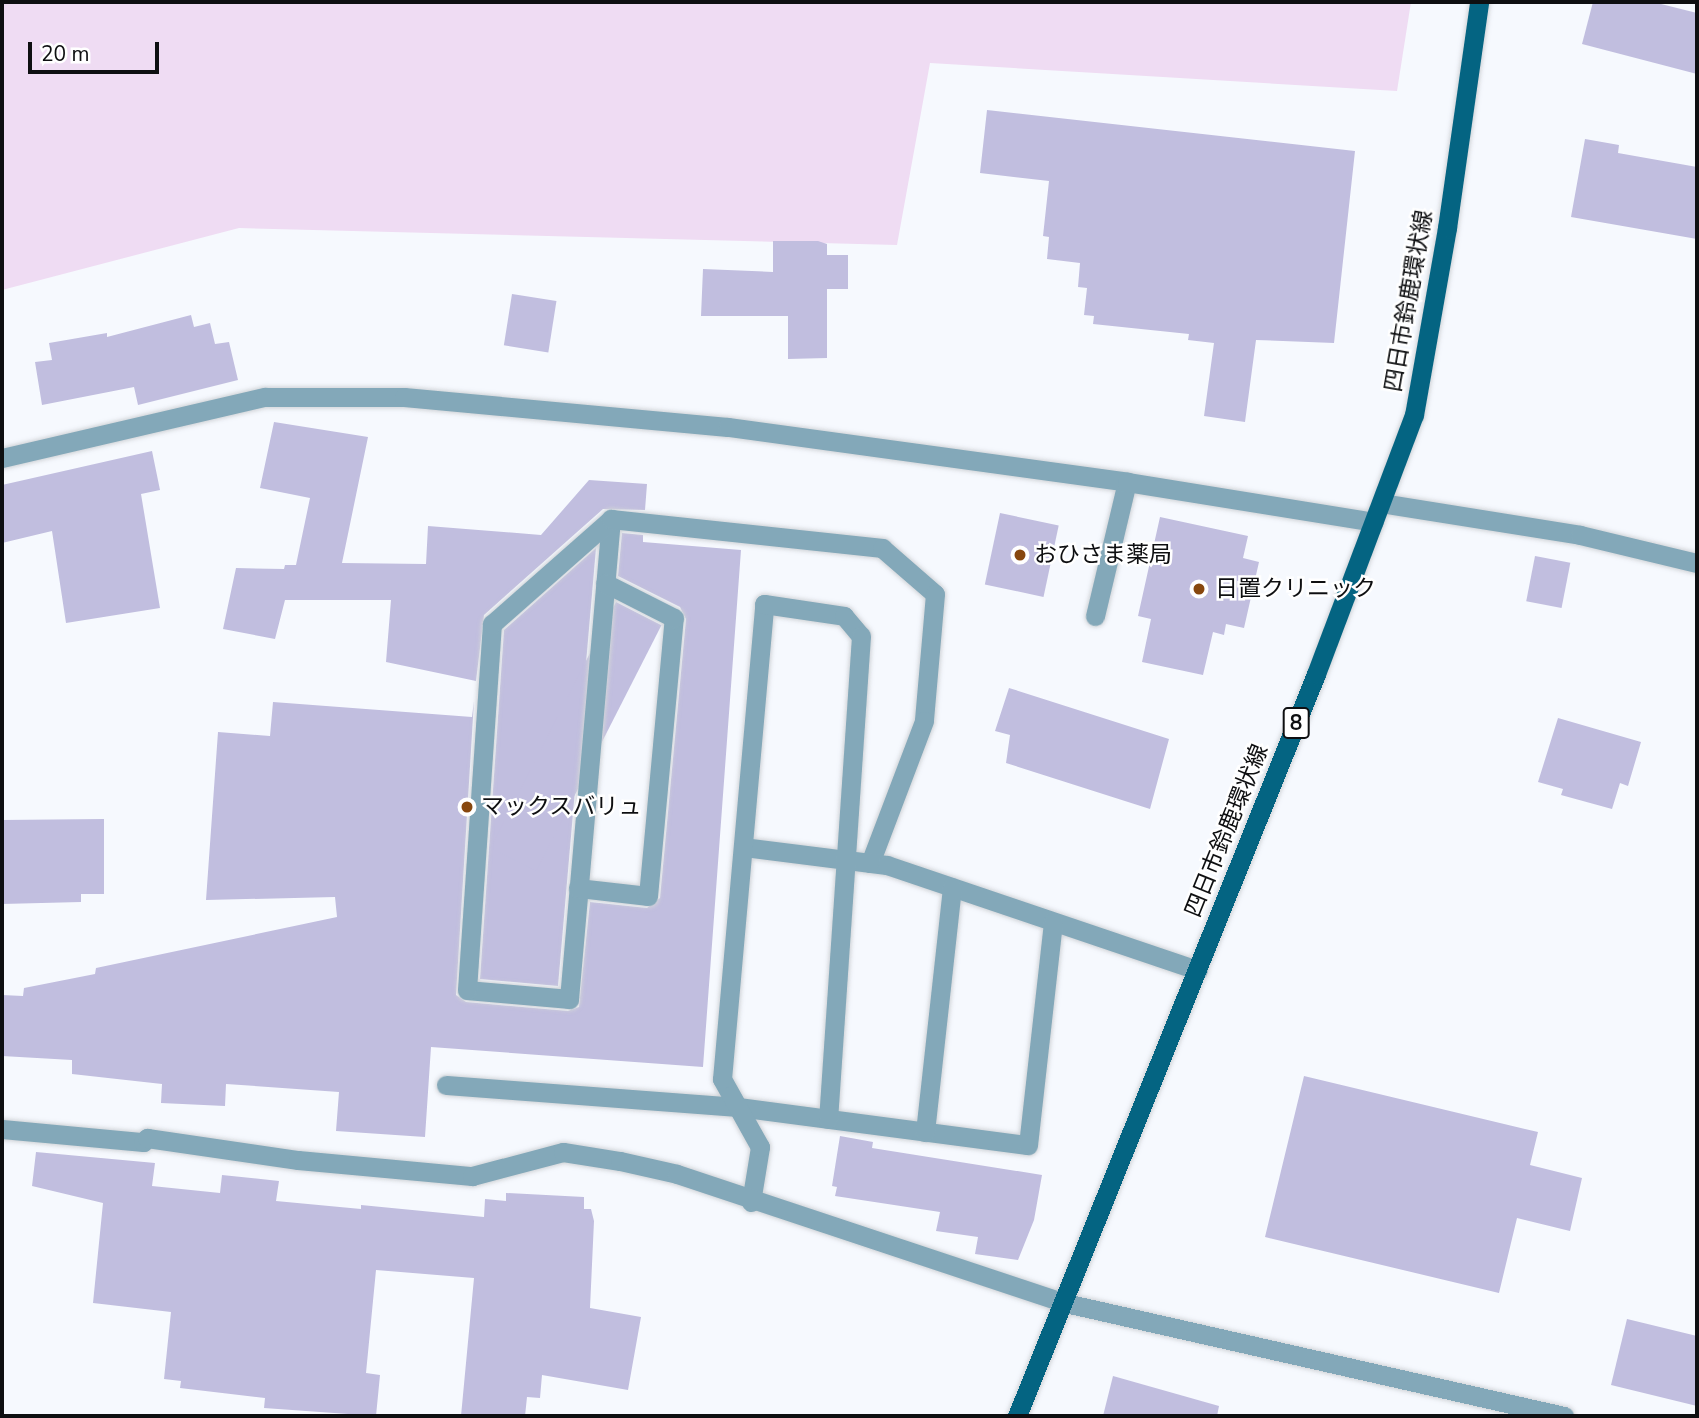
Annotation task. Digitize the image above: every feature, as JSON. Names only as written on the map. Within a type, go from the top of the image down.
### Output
[{"type":"main road","name":"四日市鈴鹿環状線","points":[[1017,1416],[1198,970],[1414,415],[1447,228],[1479,2]]},
{"type":"street","points":[[2,458],[265,397],[306,394],[404,397],[729,427],[1127,481],[1374,522]]},
{"type":"street","points":[[1095,616],[1127,481]]},
{"type":"street","points":[[1381,503],[1580,535],[1697,563]]},
{"type":"street","points":[[611,519],[569,999],[467,990],[492,624],[611,519],[882,548],[935,594],[924,721],[870,863]]},
{"type":"street","points":[[578,888],[648,896],[674,618],[605,583]]},
{"type":"street","points":[[751,1202],[760,1147],[722,1079],[764,604],[844,616],[861,636],[828,1119]]},
{"type":"street","points":[[744,847],[870,863],[952,887],[1198,970]]},
{"type":"street","points":[[925,1132],[952,887]]},
{"type":"street","points":[[446,1085],[738,1107],[1028,1145],[1053,922]]},
{"type":"street","points":[[2,1129],[143,1142],[147,1138],[298,1160],[472,1176],[563,1152],[677,1174],[751,1202],[1061,1302],[1564,1416]]},
{"type":"shaded area","points":[[2,2],[1411,2],[1397,91],[930,63],[897,245],[239,228],[2,290]]},
{"type":"building","points":[[1593,2],[1653,2],[1697,13],[1697,74],[1582,44]]},
{"type":"building","points":[[987,110],[1355,151],[1334,343],[1256,340],[1245,422],[1204,416],[1214,343],[1188,340],[1189,334],[1093,324],[1094,316],[1084,315],[1087,288],[1078,287],[1080,263],[1047,259],[1049,237],[1043,236],[1049,181],[980,173]]},
{"type":"building","points":[[1585,139],[1619,145],[1618,153],[1697,167],[1697,239],[1571,217]]},
{"type":"building","points":[[773,241],[818,241],[827,244],[827,255],[848,255],[848,289],[827,289],[827,358],[788,359],[788,316],[701,316],[703,269],[773,272]]},
{"type":"building","points":[[512,294],[556,301],[548,352],[504,345]]},
{"type":"building","points":[[191,315],[194,327],[210,323],[215,344],[229,342],[238,380],[138,405],[134,387],[42,405],[35,362],[52,360],[49,343],[107,333],[107,337]]},
{"type":"building","points":[[274,422],[368,437],[342,563],[426,564],[428,526],[541,535],[589,480],[647,484],[645,510],[603,509],[484,615],[476,681],[386,662],[391,600],[285,600],[275,639],[223,629],[236,568],[284,569],[285,565],[296,565],[310,498],[260,488]]},
{"type":"building","points":[[152,451],[160,490],[141,494],[160,608],[66,623],[52,531],[2,543],[2,485]]},
{"type":"building","name":"おひさま薬局","points":[[1000,513],[1059,525],[1044,597],[985,584]]},
{"type":"building","name":"日置クリニック","points":[[1160,517],[1248,536],[1243,558],[1259,562],[1244,628],[1226,624],[1224,635],[1213,632],[1203,675],[1142,662],[1151,619],[1138,616]]},
{"type":"building","points":[[622,533],[643,535],[643,542],[741,550],[703,1067],[431,1047],[425,1137],[336,1131],[339,1092],[226,1084],[225,1106],[161,1103],[162,1084],[72,1074],[72,1060],[2,1056],[2,995],[23,996],[24,988],[95,974],[96,968],[337,917],[335,897],[206,900],[218,732],[270,736],[273,702],[472,717],[474,701],[456,995],[466,1002],[568,1011],[579,1007],[590,902],[647,908],[660,898],[686,619],[680,607],[618,576]]},
{"type":"building","points":[[596,548],[558,986],[480,979],[504,630]]},
{"type":"building","points":[[1535,556],[1570,563],[1562,608],[1526,601]]},
{"type":"building","points":[[616,602],[661,625],[536,871],[491,848]]},
{"type":"building","points":[[1009,688],[1169,739],[1150,809],[1006,763],[1010,735],[995,731]]},
{"type":"building","points":[[1558,718],[1641,742],[1628,786],[1620,783],[1612,809],[1561,795],[1563,789],[1538,782]]},
{"type":"building","points":[[104,819],[104,894],[81,894],[81,902],[2,904],[2,820]]},
{"type":"building","points":[[1304,1076],[1538,1132],[1530,1165],[1582,1178],[1570,1231],[1517,1218],[1499,1293],[1265,1237]]},
{"type":"building","points":[[840,1136],[873,1142],[872,1148],[1042,1175],[1034,1220],[1018,1260],[975,1254],[978,1237],[936,1231],[940,1212],[835,1196],[837,1187],[832,1186]]},
{"type":"building","points":[[36,1152],[155,1163],[152,1186],[220,1193],[222,1175],[279,1181],[276,1201],[361,1209],[361,1205],[484,1217],[485,1199],[506,1201],[506,1193],[584,1197],[584,1209],[591,1209],[594,1221],[590,1308],[641,1317],[628,1390],[542,1375],[540,1398],[527,1397],[525,1416],[461,1416],[474,1278],[376,1270],[366,1373],[380,1375],[376,1416],[264,1408],[265,1398],[180,1388],[181,1381],[164,1379],[171,1312],[93,1303],[103,1203],[32,1186]]},
{"type":"building","points":[[1627,1319],[1697,1336],[1697,1406],[1611,1385]]},
{"type":"building","points":[[1113,1376],[1219,1406],[1217,1416],[1103,1416]]},
{"type":"place","name":"おひさま薬局","points":[[1020,555]]},
{"type":"place","name":"日置クリニック","points":[[1199,589]]},
{"type":"place","name":"マックスバリュ","points":[[467,807]]}]
